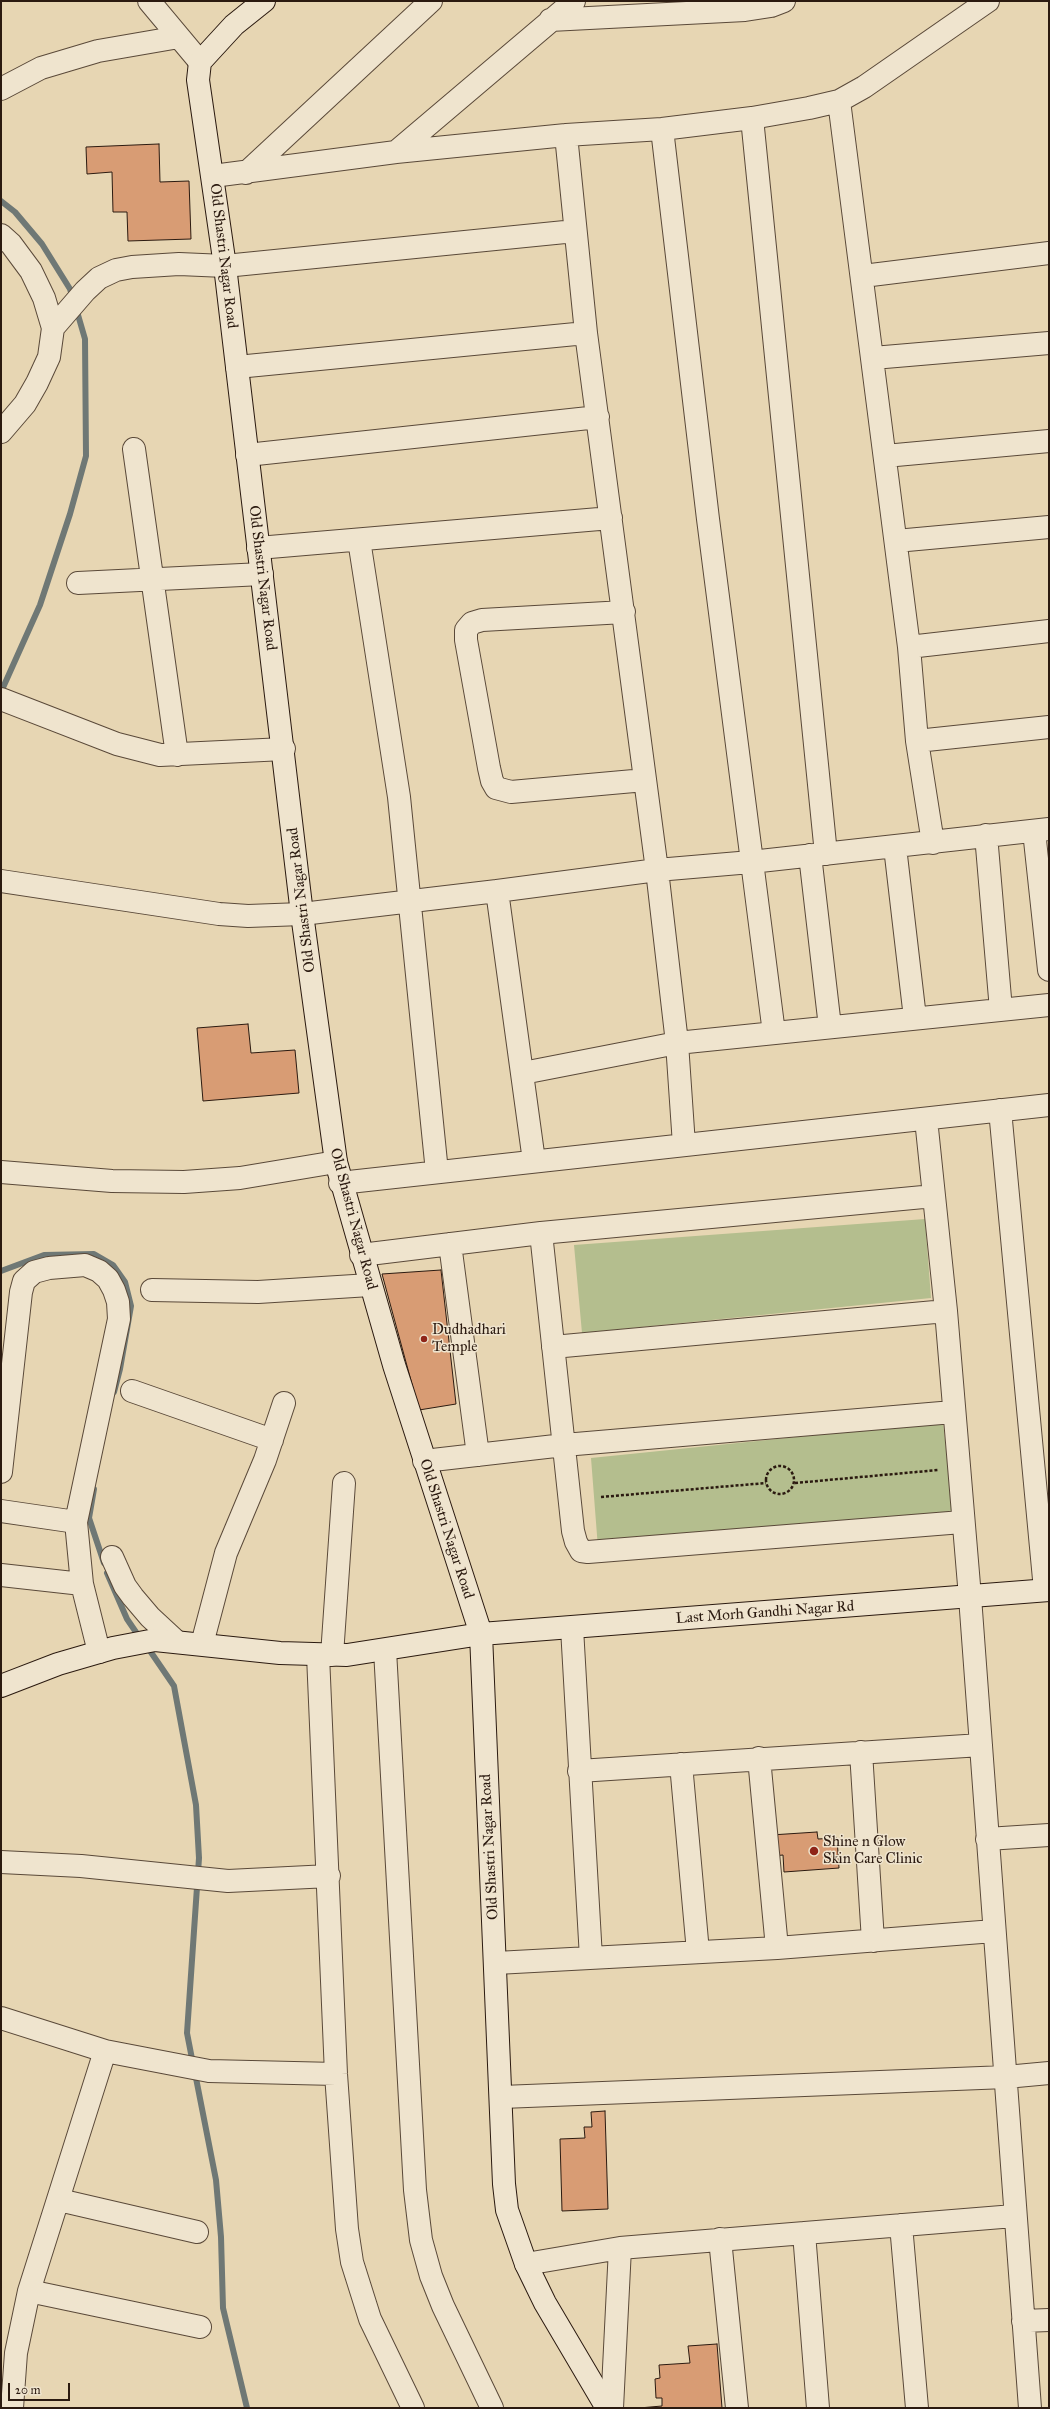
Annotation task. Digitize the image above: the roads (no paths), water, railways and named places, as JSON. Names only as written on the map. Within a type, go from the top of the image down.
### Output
[{"type":"street","points":[[150,1],[200,62],[234,25],[264,1]]},
{"type":"street","points":[[246,173],[431,1]]},
{"type":"street","points":[[396,152],[574,1]]},
{"type":"street","points":[[550,20],[745,10],[771,6],[784,1]]},
{"type":"street","points":[[213,176],[246,173],[396,152],[566,135],[662,129],[752,118],[839,100],[864,87],[988,1]]},
{"type":"street","points":[[1,89],[41,68],[98,51],[179,37]]},
{"type":"street","name":"Old Shastri Nagar Road","points":[[200,62],[199,96],[213,176],[225,266],[258,548],[284,750],[302,914],[338,1173],[360,1255],[424,1461],[481,1634],[502,2097],[504,2184],[507,2210],[526,2264],[545,2303],[607,2408]]},
{"type":"street","points":[[839,100],[863,276],[909,647],[917,741],[933,843]]},
{"type":"street","points":[[752,118],[818,854],[830,1027]]},
{"type":"street","points":[[662,129],[751,862],[774,1033]]},
{"type":"street","points":[[566,135],[586,333],[612,518],[657,870],[677,1043],[684,1145]]},
{"type":"street","points":[[1,432],[25,404],[37,383],[49,357],[58,323],[85,291],[99,278],[116,270],[132,267],[179,264],[225,266],[575,231]]},
{"type":"street","points":[[4,244],[31,271],[58,323]]},
{"type":"street","points":[[863,276],[1049,253]]},
{"type":"street","points":[[237,367],[586,333]]},
{"type":"street","points":[[873,358],[1049,343]]},
{"type":"street","points":[[247,455],[598,417]]},
{"type":"street","points":[[885,456],[1049,441]]},
{"type":"street","points":[[134,450],[177,755]]},
{"type":"street","points":[[258,548],[612,518]]},
{"type":"street","points":[[896,541],[1049,527]]},
{"type":"street","points":[[359,540],[399,797],[411,900],[437,1172]]},
{"type":"street","points":[[78,583],[262,574]]},
{"type":"street","points":[[624,612],[482,620],[472,623],[466,630],[466,640],[489,768],[492,781],[496,788],[511,792],[645,780]]},
{"type":"street","points":[[909,647],[1049,631]]},
{"type":"street","points":[[7,701],[139,751],[160,756],[284,750]]},
{"type":"street","points":[[917,741],[1049,727]]},
{"type":"street","points":[[1,881],[219,914],[248,916],[302,914],[411,900],[498,892],[657,870],[751,862],[1041,830],[1049,970]]},
{"type":"street","points":[[986,835],[1001,1010]]},
{"type":"street","points":[[895,847],[915,1018]]},
{"type":"street","points":[[498,892],[534,1161]]},
{"type":"street","points":[[523,1073],[677,1043],[1049,1005]]},
{"type":"street","points":[[1,1172],[112,1181],[184,1182],[338,1173],[437,1172],[1049,1105]]},
{"type":"street","points":[[1000,1110],[1047,1590]]},
{"type":"street","points":[[926,1118],[946,1311],[962,1522],[970,1597],[1006,2077],[1014,2216],[1030,2408]]},
{"type":"street","points":[[360,1255],[541,1233],[934,1196]]},
{"type":"street","points":[[541,1233],[573,1531],[576,1542],[581,1551],[588,1552],[962,1522]]},
{"type":"street","points":[[450,1244],[478,1455]]},
{"type":"street","points":[[1,1472],[21,1292],[24,1281],[34,1272],[49,1268],[85,1265],[99,1271],[108,1279],[114,1290],[118,1302],[119,1319],[76,1522],[82,1584],[106,1650]]},
{"type":"street","points":[[152,1290],[258,1292],[370,1284]]},
{"type":"street","points":[[553,1347],[946,1311]]},
{"type":"street","points":[[132,1391],[272,1440]]},
{"type":"street","points":[[202,1644],[226,1553],[272,1440],[284,1403]]},
{"type":"street","points":[[424,1461],[564,1445],[953,1412]]},
{"type":"street","points":[[344,1483],[325,1655],[329,1876],[336,2074],[347,2230],[352,2262],[370,2319],[412,2408]]},
{"type":"street","points":[[1,1511],[76,1522]]},
{"type":"street","points":[[112,1557],[125,1586],[137,1602],[177,1642]]},
{"type":"street","points":[[1,1575],[82,1584]]},
{"type":"street","name":"Last Morh Gandhi Nagar Rd","points":[[1,1686],[58,1664],[106,1650],[155,1640],[249,1650],[325,1655],[385,1650],[481,1634],[1047,1590]]},
{"type":"street","points":[[572,1628],[591,1958]]},
{"type":"street","points":[[385,1650],[415,2190],[422,2240],[431,2276],[443,2306],[492,2408]]},
{"type":"street","points":[[579,1770],[981,1745]]},
{"type":"street","points":[[861,1752],[873,1941]]},
{"type":"street","points":[[759,1758],[777,1948]]},
{"type":"street","points":[[681,1764],[698,1952]]},
{"type":"street","points":[[987,1839],[1049,1835]]},
{"type":"street","points":[[1,1862],[185,1875],[208,1879],[253,1881],[329,1876]]},
{"type":"street","points":[[496,1963],[777,1948],[994,1931]]},
{"type":"street","points":[[1,2018],[105,2051],[173,2065],[209,2071],[336,2074]]},
{"type":"street","points":[[12,2408],[16,2353],[29,2291],[105,2051]]},
{"type":"street","points":[[502,2097],[1006,2077],[1049,2073]]},
{"type":"street","points":[[59,2200],[197,2232]]},
{"type":"street","points":[[526,2264],[620,2248],[1014,2216]]},
{"type":"street","points":[[901,2225],[917,2408]]},
{"type":"street","points":[[804,2233],[818,2408]]},
{"type":"street","points":[[720,2239],[737,2408]]},
{"type":"street","points":[[612,2408],[620,2248]]},
{"type":"street","points":[[29,2291],[200,2327]]},
{"type":"street","points":[[1023,2321],[1049,2320]]},
{"type":"waterway","points":[[1,201],[15,212],[42,244],[70,289],[73,298]]},
{"type":"waterway","points":[[1,692],[40,605],[70,514],[86,456],[85,339],[76,308]]},
{"type":"waterway","points":[[1,1271],[44,1255],[94,1254],[113,1265],[125,1282],[131,1306],[120,1369],[114,1392]]},
{"type":"waterway","points":[[94,1489],[89,1518],[104,1563]]},
{"type":"waterway","points":[[107,1573],[127,1619],[140,1638]]},
{"type":"waterway","points":[[146,1645],[174,1686],[196,1805],[199,1858],[187,2033],[193,2064]]},
{"type":"waterway","points":[[195,2073],[216,2180],[221,2237],[223,2308],[247,2408]]},
{"type":"place","name":"Dudhadhari Temple","points":[[424,1339]]},
{"type":"place","name":"Shine n Glow Skin Care Clinic","points":[[814,1851]]}]
